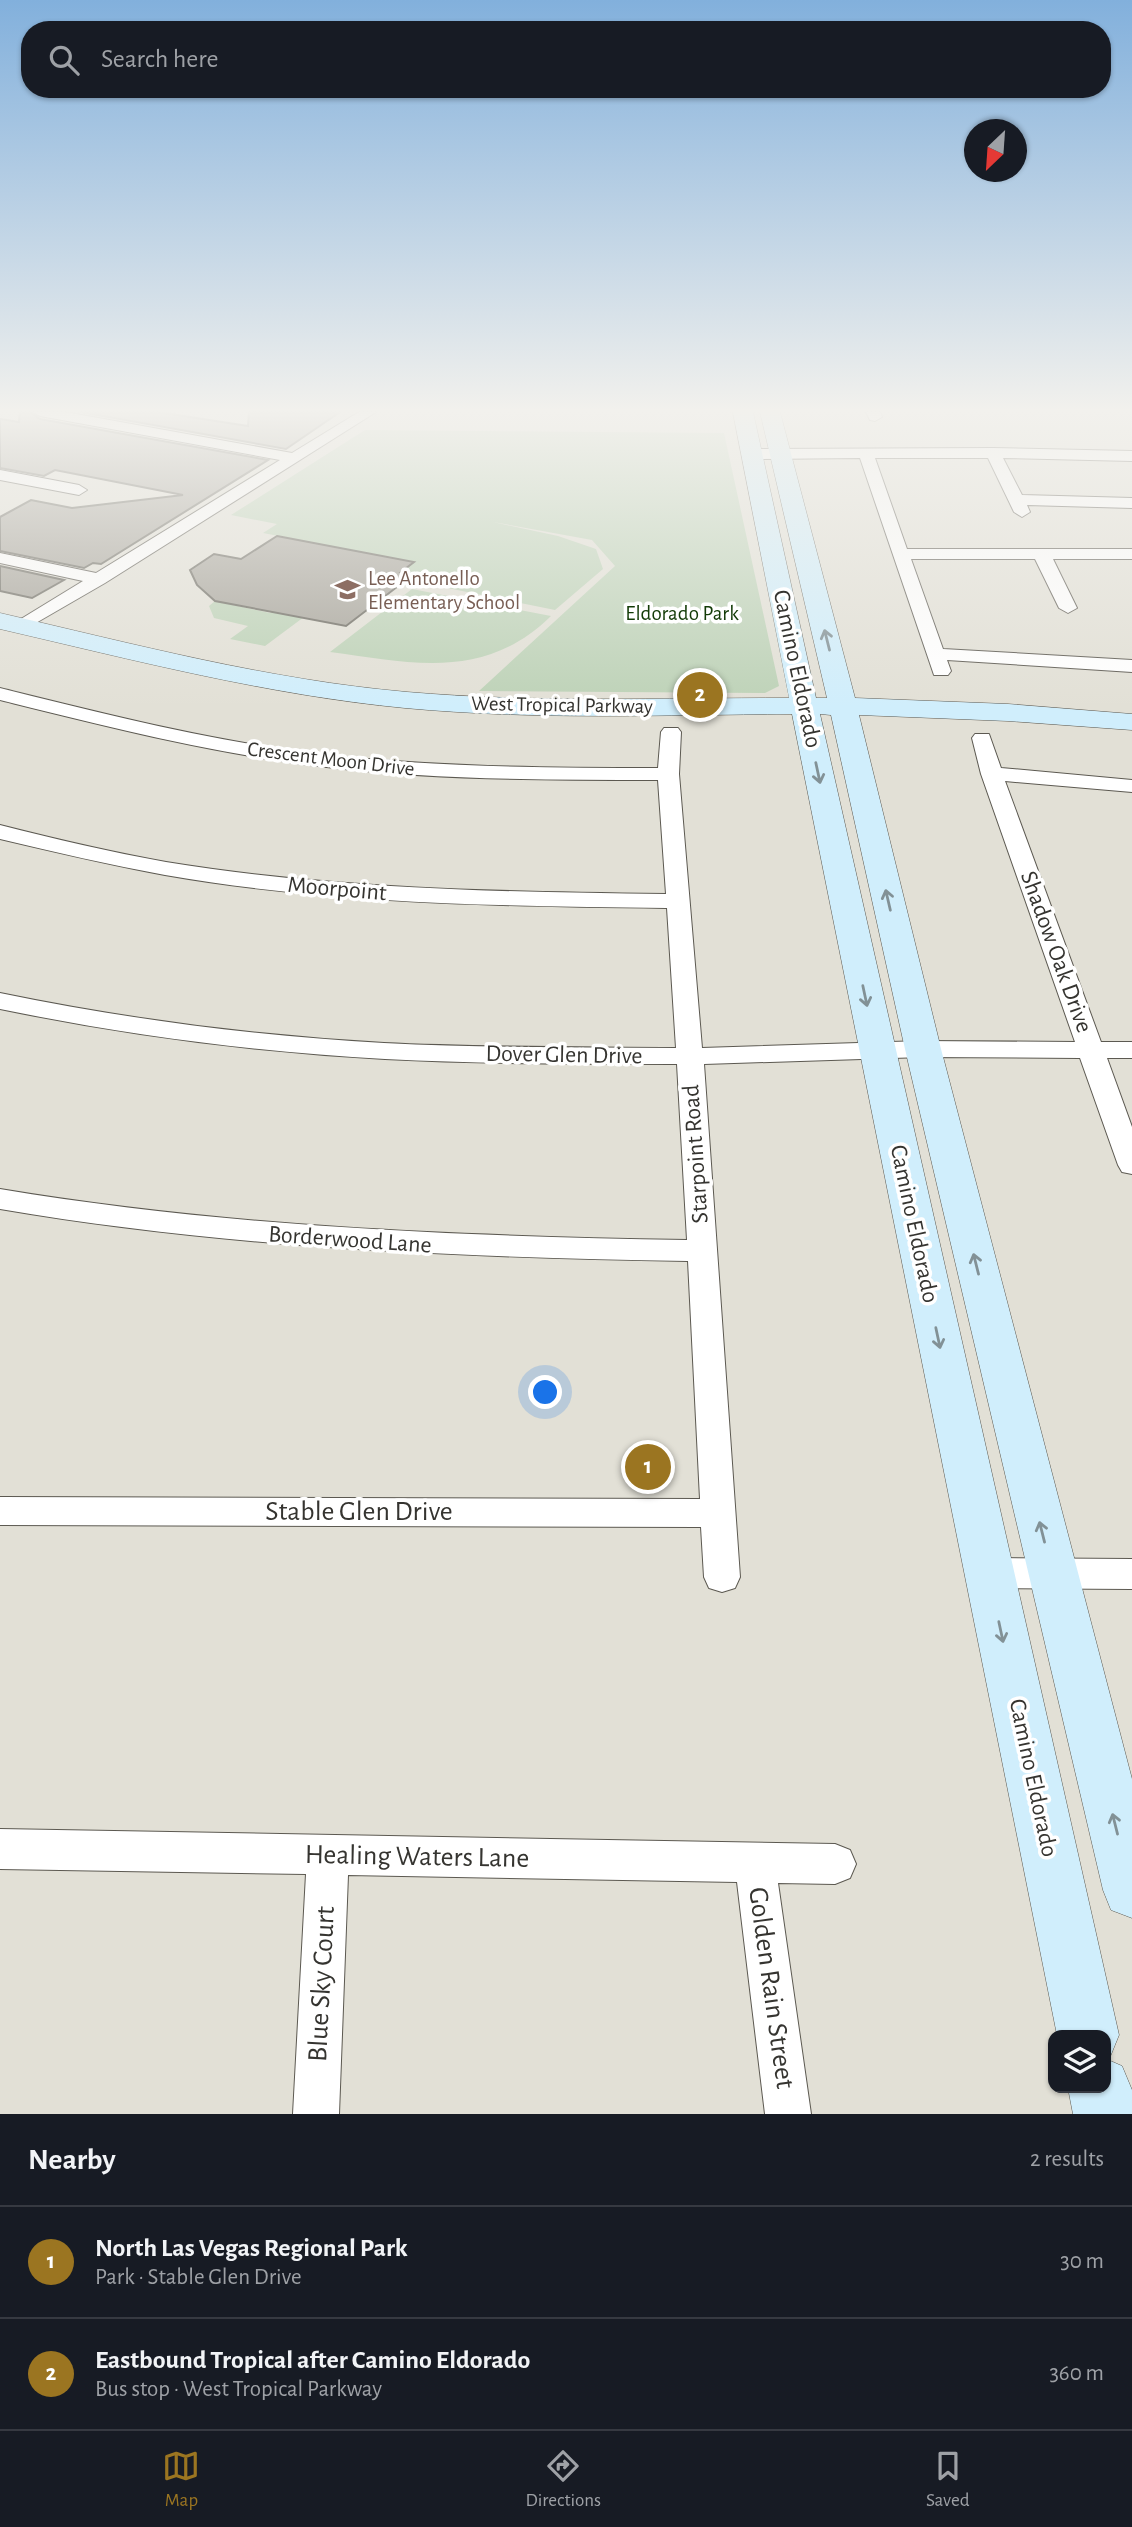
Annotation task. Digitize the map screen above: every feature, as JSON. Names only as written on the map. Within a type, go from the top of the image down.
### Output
[{"type":"main road","name":"Camino Eldorado","points":[[767,511],[923,1049],[1132,1890]]},
{"type":"main road","name":"Camino Eldorado","points":[[791,511],[824,706],[876,1049],[1087,2030]]},
{"type":"main road","name":"West Tropical Parkway","points":[[11,623],[241,677],[407,700],[525,706],[824,706],[1034,713],[1132,722]]},
{"type":"main road","points":[[1101,2093],[1105,2114]]},
{"type":"street","points":[[11,623],[99,579],[209,511]]},
{"type":"street","points":[[885,511],[938,662],[1132,667]]},
{"type":"street","points":[[1041,553],[1068,608]]},
{"type":"street","points":[[900,554],[1132,554]]},
{"type":"street","points":[[0,558],[99,579]]},
{"type":"street","name":"Crescent Moon Drive","points":[[0,694],[139,729],[233,748],[318,760],[451,771],[668,774]]},
{"type":"street","name":"Starpoint Road","points":[[671,732],[668,774],[690,1056],[722,1577]]},
{"type":"street","name":"Shadow Oak Drive","points":[[982,738],[992,774],[1132,1165]]},
{"type":"street","points":[[992,774],[1132,786]]},
{"type":"street","name":"Moorpoint","points":[[0,832],[55,848],[207,875],[324,890],[497,900],[678,901]]},
{"type":"street","name":"Dover Glen Drive","points":[[0,1001],[222,1037],[382,1051],[480,1055],[690,1056],[876,1049],[1132,1049]]},
{"type":"street","name":"Borderwood Lane","points":[[0,1199],[160,1224],[284,1237],[454,1247],[703,1251]]},
{"type":"street","name":"Stable Glen Drive","points":[[0,1511],[718,1513]]},
{"type":"street","points":[[989,1573],[1132,1574]]},
{"type":"street","name":"Healing Waters Lane","points":[[0,1850],[835,1864]]},
{"type":"street","name":"Blue Sky Court","points":[[316,2114],[328,1855]]},
{"type":"street","name":"Golden Rain Street","points":[[755,1863],[788,2114]]},
{"type":"green space","name":"Eldorado Park","points":[[238,511],[741,511],[779,686],[765,693],[479,691],[615,566],[592,540],[493,522],[558,536],[596,549],[603,569],[555,610],[418,582],[424,577],[401,572],[413,562],[263,533],[277,524],[231,515]]},
{"type":"green space","points":[[412,589],[551,616],[526,637],[500,651],[474,659],[419,663],[330,652]]},
{"type":"green space","points":[[215,601],[304,617],[265,646],[230,639],[248,626],[214,618],[209,606]]},
{"type":"building","points":[[12,511],[187,511],[101,564],[93,563],[84,568],[0,551],[0,517]]},
{"type":"building","points":[[277,536],[414,562],[401,572],[414,574],[346,626],[215,601],[197,585],[190,570],[214,554],[241,559]]},
{"type":"building","points":[[0,566],[64,580],[32,598],[0,591]]},
{"type":"place","name":"Lee Antonello Elementary School","points":[[348,590]]},
{"type":"place","name":"Eastbound Tropical after Camino Eldorado","points":[[700,695]]},
{"type":"place","name":"North Las Vegas Regional Park","points":[[648,1467]]}]
